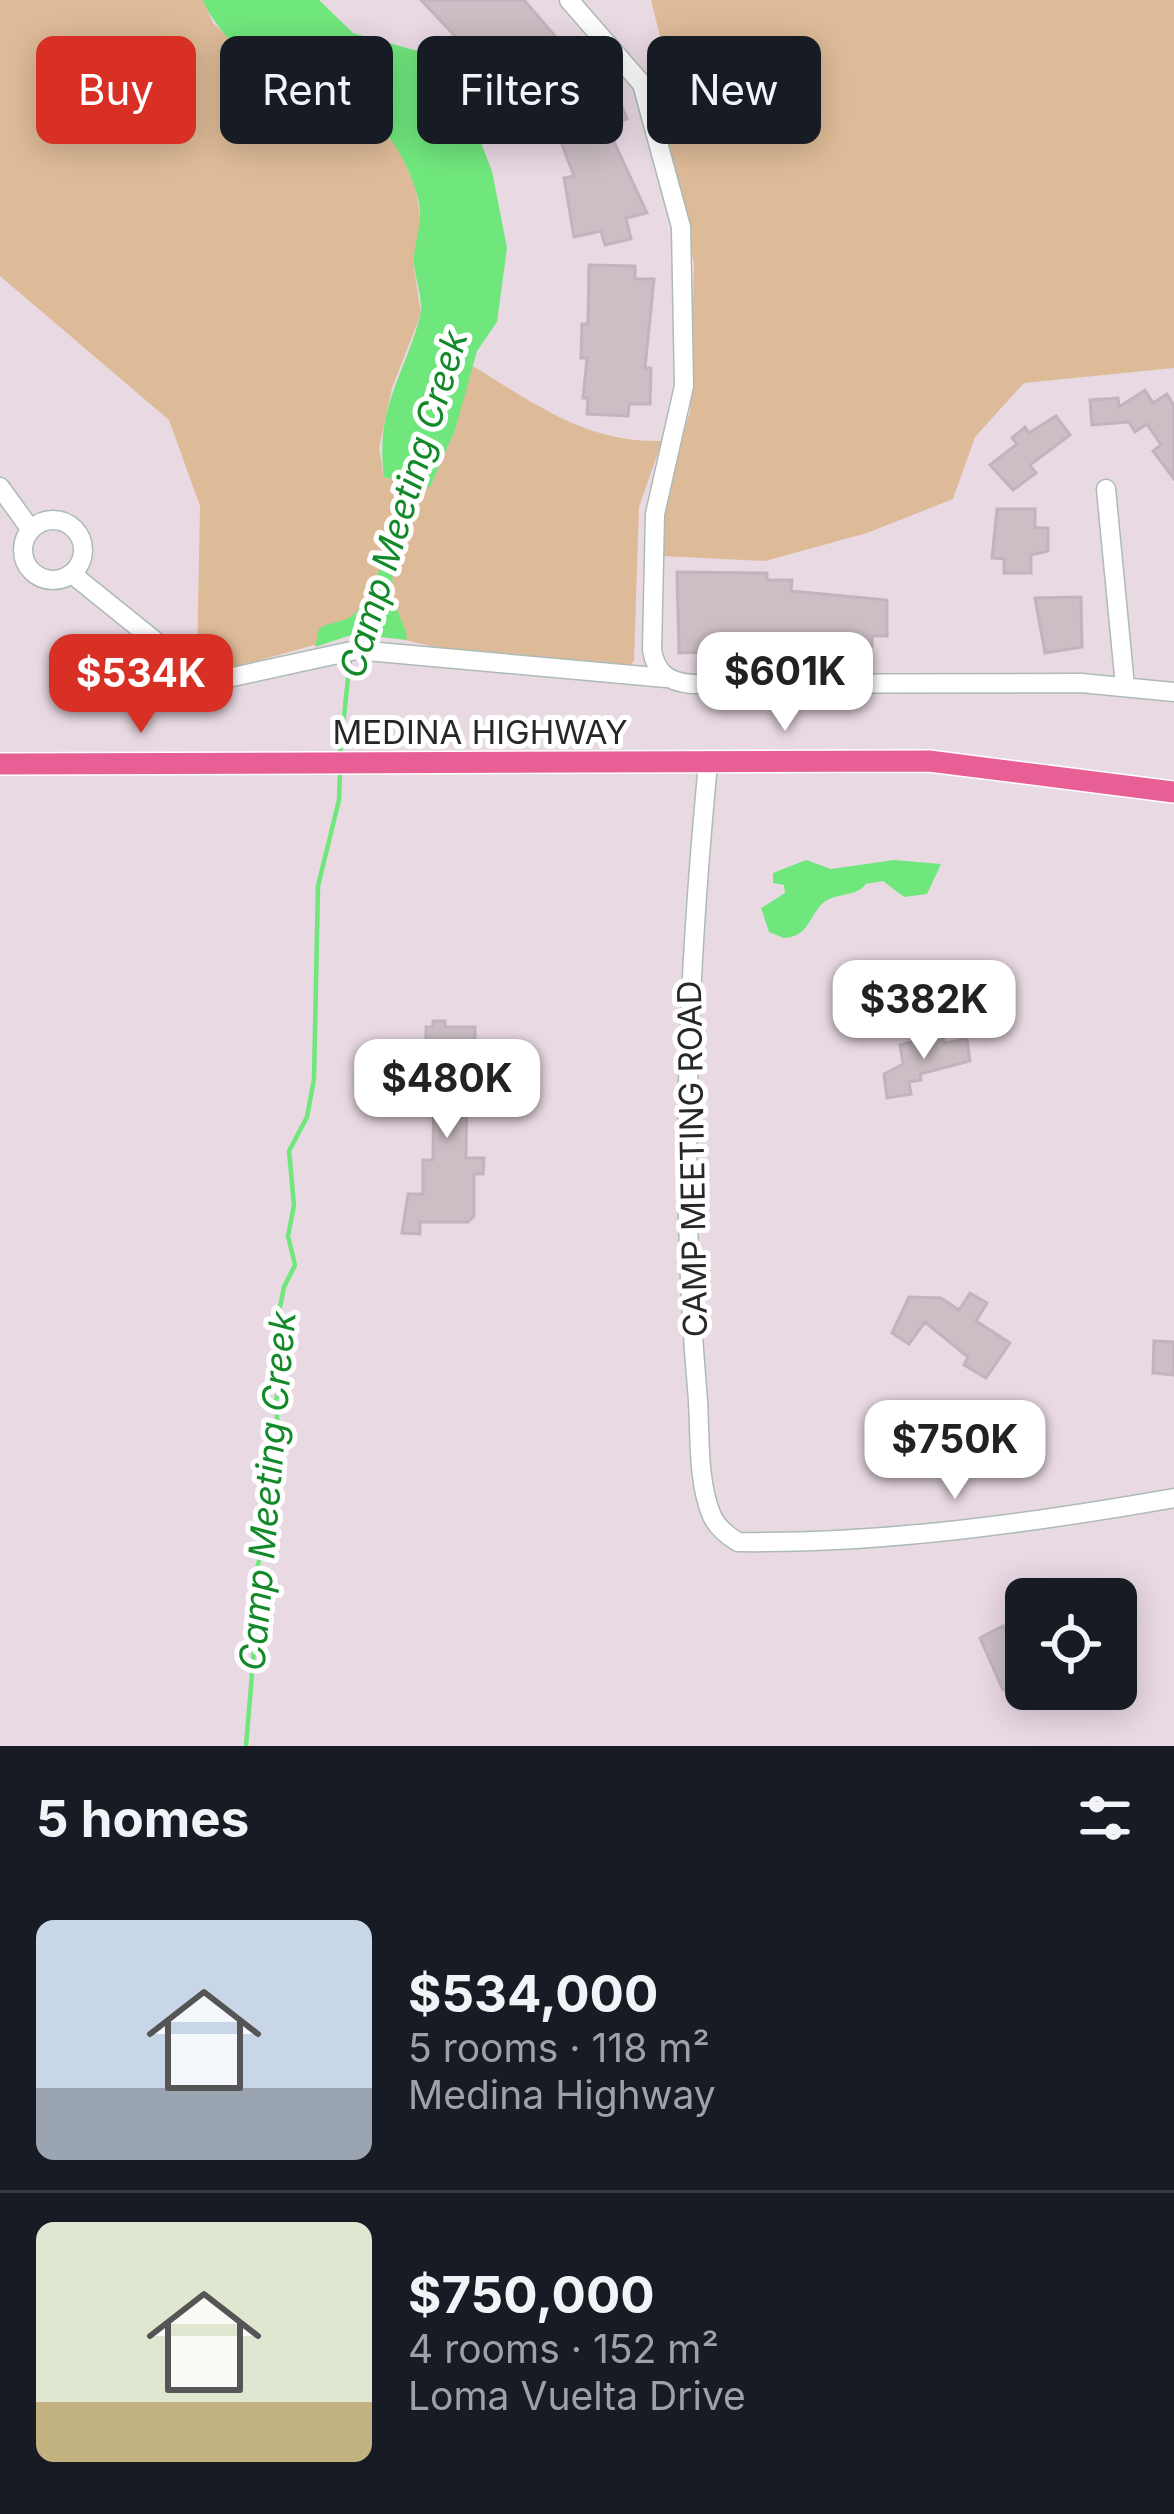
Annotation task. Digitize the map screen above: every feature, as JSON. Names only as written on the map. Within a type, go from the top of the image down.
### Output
[{"type":"main road","name":"MEDINA HIGHWAY","points":[[0,764],[389,767],[929,761],[1174,792]]},
{"type":"street","points":[[569,0],[642,84],[681,227],[684,386],[655,514],[652,650],[655,665],[667,677]]},
{"type":"street","points":[[0,488],[31,530]]},
{"type":"street","points":[[1106,489],[1125,686]]},
{"type":"street","points":[[58,520],[75,530],[82,557],[71,574],[53,580],[34,574],[22,548],[31,530],[58,520]]},
{"type":"street","points":[[71,574],[142,634],[203,673],[242,678],[356,650],[667,677],[692,684],[1125,686],[1174,692]]},
{"type":"street","name":"CAMP MEETING ROAD","points":[[708,764],[690,966],[689,1274],[705,1488],[713,1518],[738,1542],[948,1530],[1174,1498]]},
{"type":"shaded area","points":[[0,0],[203,0],[213,23],[227,36],[220,36],[220,144],[393,142],[416,189],[422,233],[414,268],[421,314],[392,388],[379,448],[384,477],[430,487],[455,430],[471,365],[585,428],[634,440],[662,441],[639,507],[634,661],[628,667],[463,654],[389,636],[354,634],[224,670],[197,660],[200,506],[169,420],[0,276]]},
{"type":"shaded area","points":[[651,0],[1174,0],[1174,368],[1024,383],[975,437],[953,499],[867,533],[765,561],[662,556],[666,490],[690,412],[694,263],[668,144],[821,144],[821,36],[660,36]]},
{"type":"water","points":[[203,0],[319,0],[353,33],[364,36],[226,36]]},
{"type":"water","points":[[393,44],[417,51],[417,144],[482,144],[492,171],[507,248],[497,322],[477,351],[455,430],[430,487],[384,477],[382,453],[392,394],[421,310],[414,263],[419,202],[393,144]]},
{"type":"water","points":[[399,491],[415,497],[399,535],[392,575],[407,640],[354,634],[315,647],[319,629],[353,615],[372,588]]},
{"type":"water","points":[[806,860],[831,869],[894,860],[941,864],[927,894],[904,897],[883,881],[866,884],[825,901],[802,931],[784,938],[769,932],[761,908],[785,893],[784,885],[773,883],[773,873]]},
{"type":"building","points":[[421,0],[524,0],[555,36],[453,36]]},
{"type":"building","points":[[562,144],[615,144],[647,213],[626,218],[631,239],[605,245],[601,231],[574,237],[564,178],[574,176]]},
{"type":"building","points":[[589,265],[635,266],[635,279],[654,279],[645,368],[651,368],[650,404],[629,404],[628,416],[587,414],[588,398],[583,398],[587,358],[581,358],[582,324],[588,324]]},
{"type":"building","points":[[1145,390],[1153,403],[1167,394],[1174,406],[1174,479],[1153,451],[1161,445],[1147,424],[1135,432],[1129,422],[1092,425],[1090,400],[1118,398],[1119,407]]},
{"type":"building","points":[[1056,416],[1070,435],[1030,465],[1036,473],[1013,490],[990,465],[1017,444],[1012,438],[1025,427],[1029,433]]},
{"type":"building","points":[[997,509],[1035,509],[1035,528],[1048,528],[1048,551],[1031,555],[1031,573],[1004,573],[1004,559],[992,558]]},
{"type":"building","points":[[677,572],[767,573],[767,580],[792,580],[791,591],[887,600],[887,636],[872,636],[872,646],[679,653]]},
{"type":"building","points":[[1081,597],[1082,647],[1045,653],[1035,598]]},
{"type":"building","points":[[433,1021],[445,1021],[445,1027],[475,1027],[475,1050],[457,1055],[456,1081],[467,1082],[466,1158],[484,1158],[483,1174],[474,1174],[474,1216],[468,1222],[420,1222],[420,1234],[402,1233],[408,1194],[423,1194],[423,1160],[433,1160],[434,1080],[442,1081],[442,1049],[426,1049],[426,1027],[433,1027]]},
{"type":"building","points":[[942,1033],[944,1043],[967,1039],[970,1061],[920,1074],[921,1080],[909,1082],[911,1094],[887,1098],[884,1074],[903,1064],[900,1045]]},
{"type":"building","points":[[970,1293],[987,1303],[976,1321],[1010,1343],[986,1378],[964,1365],[968,1357],[925,1322],[909,1344],[892,1333],[909,1297],[941,1298],[959,1310]]},
{"type":"building","points":[[1154,1341],[1174,1342],[1174,1375],[1153,1373]]},
{"type":"building","points":[[1003,1626],[1005,1689],[1003,1690],[980,1638]]},
{"type":"waterway","name":"Camp Meeting Creek","points":[[340,755],[350,659]]},
{"type":"waterway","name":"Camp Meeting Creek","points":[[246,1746],[256,1627],[252,1589],[273,1504],[279,1448],[276,1400],[285,1364],[275,1332],[284,1287],[295,1265],[288,1236],[294,1205],[289,1151],[307,1117],[314,1079],[318,886],[339,800],[340,772]]}]
